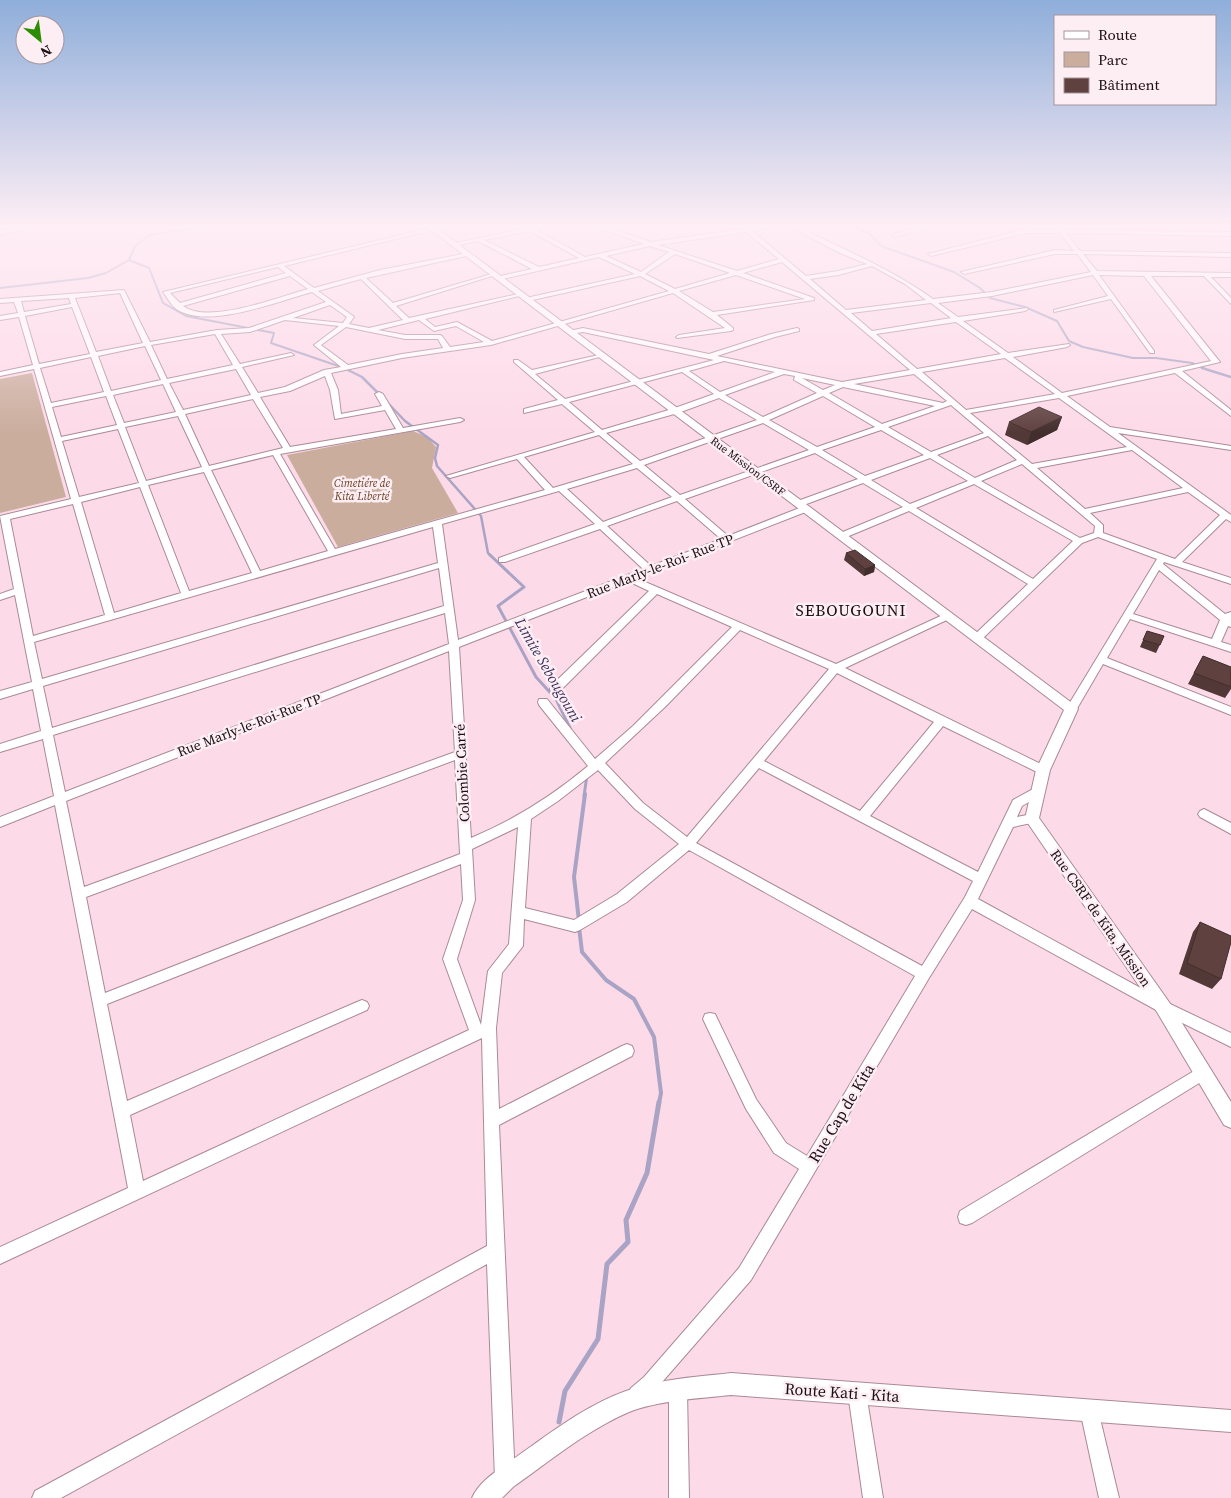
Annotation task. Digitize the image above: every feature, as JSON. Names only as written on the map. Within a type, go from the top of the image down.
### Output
[{"type":"main road","name":"Rue Mission/CSRF","points":[[519,293],[1071,708]]},
{"type":"main road","points":[[1032,819],[1043,770],[1071,708]]},
{"type":"main road","name":"Rue CSRF de Kita, Mission","points":[[1032,819],[1163,1007],[1231,1118]]},
{"type":"main road","name":"Route Kati - Kita","points":[[484,1498],[505,1480],[584,1423],[628,1401],[678,1390],[732,1384],[1231,1421]]},
{"type":"street","points":[[0,318],[113,293]]},
{"type":"street","points":[[123,293],[257,574]]},
{"type":"street","points":[[167,293],[177,306],[200,317],[220,315],[300,293]]},
{"type":"street","points":[[177,306],[223,293]]},
{"type":"street","points":[[315,293],[350,317],[346,325],[317,345],[347,368]]},
{"type":"street","points":[[379,293],[408,321]]},
{"type":"street","points":[[392,305],[435,293]]},
{"type":"street","points":[[368,330],[546,293]]},
{"type":"street","points":[[58,440],[287,389],[327,372],[402,356],[491,343],[670,293]]},
{"type":"street","points":[[675,293],[713,314],[731,329],[679,338]]},
{"type":"street","points":[[794,293],[812,299]]},
{"type":"street","points":[[822,293],[1100,525],[1098,534]]},
{"type":"street","points":[[920,293],[1228,517],[1176,563]]},
{"type":"street","points":[[845,312],[997,293]]},
{"type":"street","points":[[1109,293],[1152,352]]},
{"type":"street","points":[[965,412],[1061,396],[1216,362],[1161,293]]},
{"type":"street","points":[[1056,311],[1112,297]]},
{"type":"street","points":[[713,314],[812,299],[830,300]]},
{"type":"street","points":[[17,300],[110,617]]},
{"type":"street","points":[[0,301],[73,301]]},
{"type":"street","points":[[73,301],[186,595]]},
{"type":"street","points":[[0,374],[147,344],[217,332],[250,330],[329,303]]},
{"type":"street","points":[[870,333],[1025,309]]},
{"type":"street","points":[[420,318],[434,329],[457,324],[491,343]]},
{"type":"street","points":[[283,319],[346,325],[405,337],[440,337],[448,350]]},
{"type":"street","points":[[572,332],[582,330],[942,406]]},
{"type":"street","points":[[710,356],[773,335],[797,330]]},
{"type":"street","points":[[217,332],[288,450]]},
{"type":"street","points":[[29,640],[437,522],[484,511],[637,465],[763,420],[843,384],[1067,344]]},
{"type":"street","points":[[48,406],[292,355]]},
{"type":"street","points":[[530,373],[601,355]]},
{"type":"street","points":[[527,411],[724,359]]},
{"type":"street","points":[[516,361],[566,401],[637,465],[728,540]]},
{"type":"street","points":[[683,370],[721,396],[816,450],[1034,584]]},
{"type":"street","points":[[1176,370],[1231,414]]},
{"type":"street","points":[[327,372],[334,390],[338,417],[387,407]]},
{"type":"street","points":[[786,372],[1079,541]]},
{"type":"street","points":[[450,476],[675,411],[786,372]]},
{"type":"street","points":[[379,394],[401,430]]},
{"type":"street","points":[[502,560],[953,402]]},
{"type":"street","points":[[138,1192],[19,591],[6,555],[2,518],[275,452],[460,420]]},
{"type":"street","points":[[1107,429],[1231,448]]},
{"type":"street","name":"Rue Marly-le-Roi- Rue TP","points":[[498,630],[728,540],[863,480],[990,433]]},
{"type":"street","points":[[1031,467],[1132,448]]},
{"type":"street","points":[[275,452],[333,552]]},
{"type":"street","points":[[518,456],[550,490]]},
{"type":"street","points":[[841,536],[1023,460]]},
{"type":"street","points":[[560,487],[650,570]]},
{"type":"street","points":[[1084,512],[1190,489]]},
{"type":"street","name":"Colombie Carré","points":[[437,522],[454,646],[469,900],[450,959],[483,1030]]},
{"type":"street","points":[[976,638],[1079,541],[1098,534],[1160,561],[1176,563],[1231,581]]},
{"type":"street","points":[[1071,708],[1160,561]]},
{"type":"street","points":[[1160,561],[1229,619],[1215,644]]},
{"type":"street","points":[[0,695],[443,564]]},
{"type":"street","points":[[628,578],[836,668],[1043,770]]},
{"type":"street","points":[[555,689],[655,590]]},
{"type":"street","points":[[0,597],[19,591]]},
{"type":"street","points":[[0,748],[449,608]]},
{"type":"street","points":[[1127,615],[1231,649]]},
{"type":"street","points":[[519,912],[575,926],[622,898],[688,844],[836,668],[948,616]]},
{"type":"street","points":[[100,1001],[466,851],[525,818],[597,765],[738,626]]},
{"type":"street","name":"Rue Marly-le-Roi-Rue TP","points":[[0,822],[498,630]]},
{"type":"street","points":[[1101,659],[1231,710]]},
{"type":"street","points":[[543,702],[597,765],[639,806],[688,844],[924,974]]},
{"type":"street","points":[[862,817],[941,721]]},
{"type":"street","points":[[79,894],[460,754]]},
{"type":"street","points":[[757,762],[980,879]]},
{"type":"street","name":"Rue Cap de Kita","points":[[628,1401],[650,1383],[745,1274],[924,974],[970,901],[1017,803],[1038,790]]},
{"type":"street","points":[[1204,814],[1231,829]]},
{"type":"street","points":[[505,1480],[495,1251],[492,1121],[483,1030],[495,971],[516,946],[525,818]]},
{"type":"street","points":[[1008,823],[1032,819]]},
{"type":"street","points":[[970,901],[1163,1007],[1230,1037]]},
{"type":"street","points":[[122,1111],[362,1006]]},
{"type":"street","points":[[710,1020],[751,1104],[780,1148],[809,1166]]},
{"type":"street","points":[[0,1256],[483,1030]]},
{"type":"street","points":[[492,1121],[627,1051]]},
{"type":"street","points":[[966,1217],[1204,1072]]},
{"type":"street","points":[[42,1498],[495,1251]]},
{"type":"street","points":[[678,1390],[679,1498]]},
{"type":"street","points":[[857,1393],[873,1498]]},
{"type":"street","points":[[1089,1410],[1109,1498]]},
{"type":"green space","points":[[32,373],[66,497],[0,513],[0,379]]},
{"type":"green space","name":"Cimetiére de Kita Liberté","points":[[413,431],[427,437],[436,447],[432,468],[458,513],[338,547],[287,455]]},
{"type":"building","points":[[1039,407],[1062,417],[1031,432],[1009,422]]},
{"type":"building","points":[[855,550],[875,565],[865,569],[846,553]]},
{"type":"building","points":[[1147,631],[1164,636],[1160,645],[1143,640]]},
{"type":"building","points":[[1203,656],[1231,667],[1231,687],[1194,673]]},
{"type":"building","points":[[1200,922],[1231,936],[1221,979],[1187,963]]},
{"type":"waterway","name":"Limite Sebougouni","points":[[159,293],[163,303],[186,316],[274,333],[271,343],[347,369]]},
{"type":"waterway","points":[[985,293],[990,298],[1025,307],[1057,321],[1069,341],[1083,347],[1133,358],[1156,358],[1192,363],[1205,369]]},
{"type":"waterway","name":"Limite Sebougouni","points":[[344,368],[362,377],[379,394]]},
{"type":"waterway","points":[[1205,369],[1231,377]]},
{"type":"waterway","name":"Limite Sebougouni","points":[[385,400],[405,421],[438,445],[435,458],[437,466],[481,516],[490,555]]},
{"type":"waterway","name":"Limite Sebougouni","points":[[490,555],[524,587],[498,606],[536,677],[556,699],[570,728]]},
{"type":"waterway","name":"Limite Sebougouni","points":[[584,796],[587,775]]},
{"type":"waterway","name":"Limite Sebougouni","points":[[579,921],[574,877],[585,794]]},
{"type":"waterway","name":"Limite Sebougouni","points":[[579,927],[582,952],[606,980],[634,999],[654,1037],[661,1093],[659,1103]]},
{"type":"waterway","name":"Limite Sebougouni","points":[[559,1422],[565,1391],[598,1339],[607,1264],[628,1242],[626,1220],[647,1173],[659,1102]]},
{"type":"district","name":"SEBOUGOUNI","points":[[851,610]]}]
